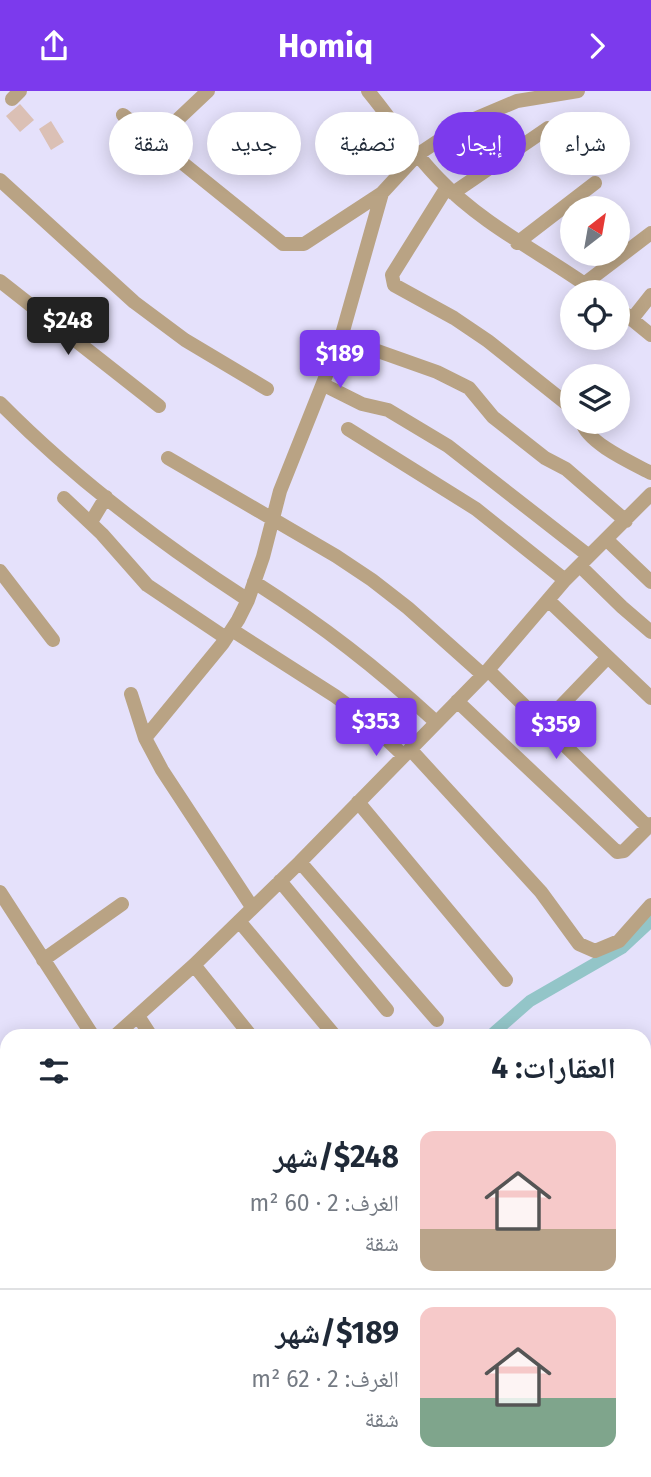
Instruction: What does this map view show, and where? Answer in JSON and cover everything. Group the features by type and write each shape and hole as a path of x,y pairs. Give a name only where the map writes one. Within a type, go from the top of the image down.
{"street":[{"path":"186,112 208,91"},
{"path":"419,154 513,96 578,91"},
{"path":"373,93 386,112"},
{"path":"540,133 450,190 392,275 394,285 488,341 560,398"},
{"path":"419,157 450,190 517,243 577,280"},
{"path":"193,170 284,244 304,244 382,193 399,175"},
{"path":"0,180 134,302 185,340 267,389"},
{"path":"517,243 595,183"},
{"path":"145,738 229,634 248,600 268,540 279,491 341,338 382,193"},
{"path":"599,280 651,233"},
{"path":"0,281 159,406"},
{"path":"651,295 632,319 651,335"},
{"path":"341,338 437,372 469,388 493,417 545,458 566,469 626,521"},
{"path":"324,385 362,404 388,410 448,446 585,561 622,607 651,632"},
{"path":"0,403 106,497 199,569 248,600"},
{"path":"348,429 476,509 565,580"},
{"path":"590,434 608,449 651,473"},
{"path":"168,458 354,567 380,586 485,672 650,825 624,851 617,852 457,701"},
{"path":"91,522 106,497"},
{"path":"64,498 91,522 147,585 335,696 407,752 541,892 579,944 595,951 618,941 651,905"},
{"path":"123,1029 194,965 300,862 485,672 565,580 650,498"},
{"path":"607,540 651,582"},
{"path":"0,571 53,640"},
{"path":"254,582 362,656 436,722"},
{"path":"548,600 651,698"},
{"path":"559,708 608,657"},
{"path":"131,694 145,738 162,770 252,907"},
{"path":"358,801 506,980"},
{"path":"300,862 438,1020"},
{"path":"280,881 387,1010"},
{"path":"0,892 88,1029"},
{"path":"44,960 122,904"},
{"path":"239,921 329,1029"},
{"path":"194,965 245,1029"},
{"path":"138,1016 146,1029"}],"building":[{"path":"20,104 34,120 20,132 6,116"},
{"path":"51,121 64,142 51,150 39,129"}],"waterway":[{"path":"498,1029 530,1001 622,948 651,921"}]}
